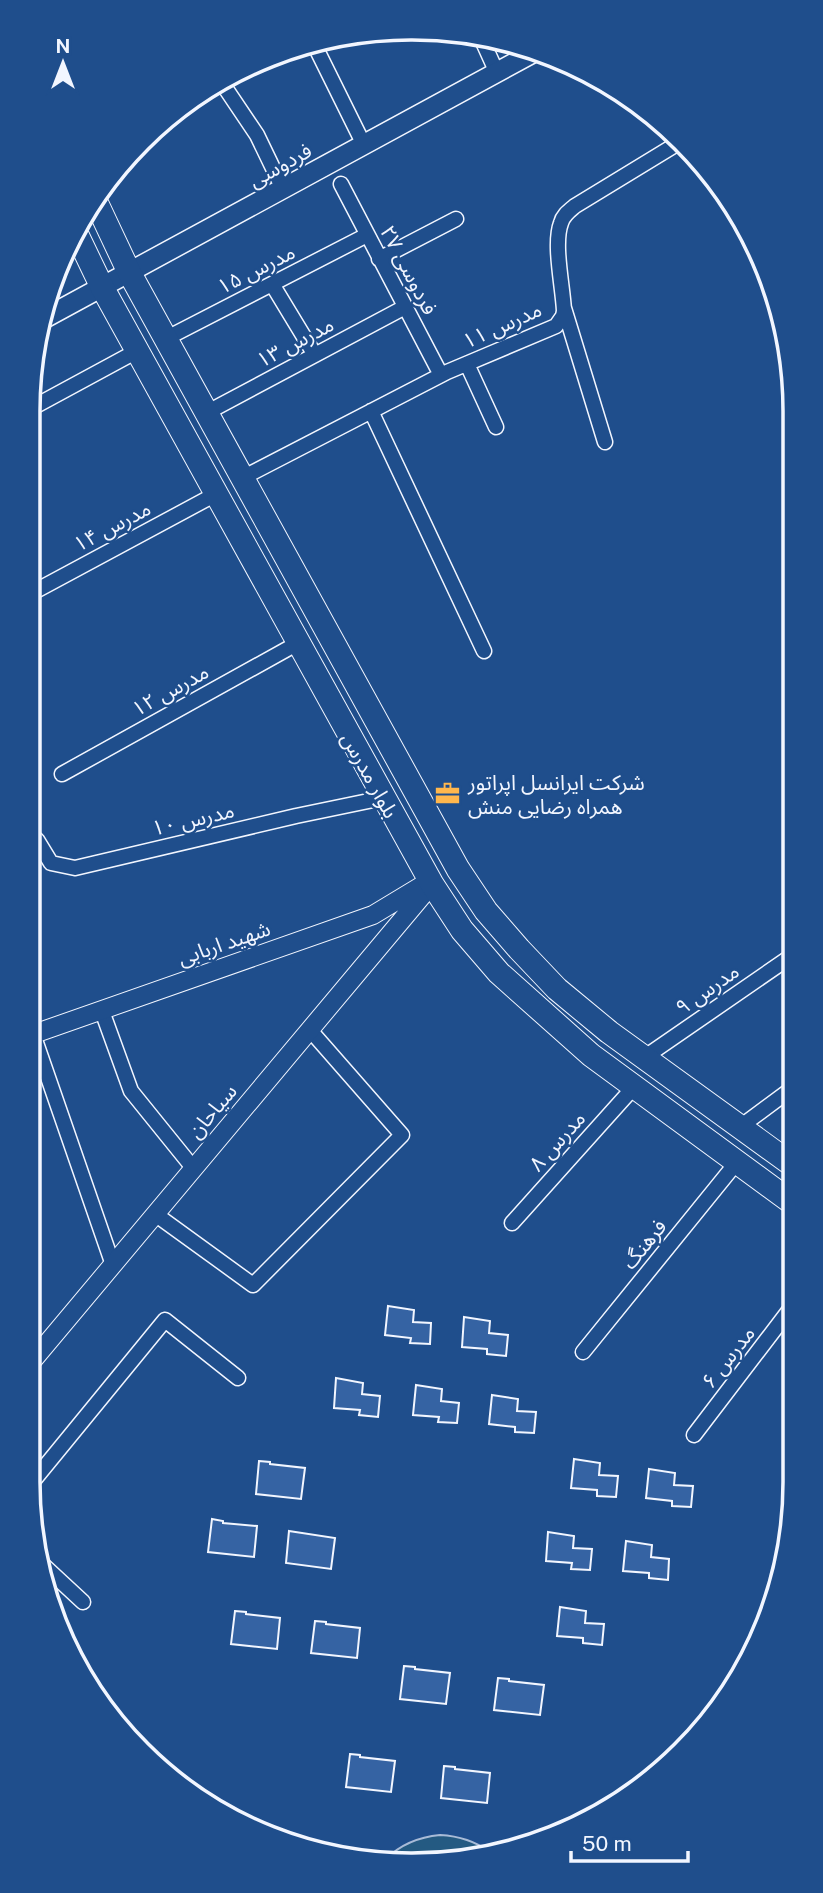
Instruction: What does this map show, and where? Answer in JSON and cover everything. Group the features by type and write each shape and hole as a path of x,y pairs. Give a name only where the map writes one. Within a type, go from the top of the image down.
{"main road":[{"name":"فردوسی","path":"54,313 524,58"},
{"name":"بلوار مدرس","path":"100,210 165,339 458,869 486,911 557,989 608,1032 783,1158"},
{"name":"بلوار مدرس","path":"81,243 102,287 430,883 462,930 499,973 591,1055 783,1196"}],"street":[{"path":"486,47 497,72"},
{"path":"318,52 364,145"},
{"path":"227,90 257,135 283,189"},
{"name":"مدرس ۱۱","path":"242,478 441,375 556,326 563,316 564,306 558,241 562,219 575,206 672,147"},
{"name":"فردوسی ۲۷","path":"341,184 441,375"},
{"path":"379,259 456,219"},
{"name":"مدرس ۱۵","path":"165,339 367,235"},
{"path":"272,284 315,355"},
{"path":"564,306 605,442"},
{"name":"مدرس ۱۳","path":"206,413 404,307"},
{"path":"40,403 137,351"},
{"path":"467,364 496,427"},
{"path":"371,411 484,651"},
{"name":"مدرس ۱۴","path":"40,589 216,494"},
{"name":"مدرس ۱۲","path":"62,774 298,643"},
{"name":"مدرس ۱۰","path":"40,846 51,863 75,868 383,798"},
{"name":"شهید اربابی","path":"40,1032 373,915 430,883"},
{"name":"سیاحان","path":"40,1352 430,883"},
{"path":"388,906 400,922"},
{"name":"مدرس ۹","path":"645,1057 783,962"},
{"path":"102,1011 131,1091 194,1169"},
{"path":"155,1214 253,1285 402,1135 310,1030"},
{"path":"40,1063 113,1265"},
{"name":"مدرس ۸","path":"512,1223 634,1087"},
{"path":"740,1127 783,1095"},
{"name":"فرهنگ","path":"583,1352 737,1162"},
{"name":"مدرس ۶","path":"694,1435 783,1318"},
{"path":"40,1473 165,1320 238,1378"},
{"path":"52,1574 83,1602"}],"shaded area":[{"path":"425,1837 454,1837 481,1846 436,1852 394,1852"}],"building":[{"path":"388,1306 414,1310 413,1322 431,1323 430,1344 410,1343 411,1338 385,1335"},
{"path":"464,1317 490,1321 489,1333 508,1335 506,1356 487,1354 487,1349 462,1347"},
{"path":"336,1378 363,1383 362,1394 380,1396 378,1417 359,1415 360,1410 334,1408"},
{"path":"416,1385 442,1389 441,1401 459,1403 457,1423 438,1422 439,1417 413,1415"},
{"path":"492,1395 518,1399 517,1411 536,1412 534,1433 515,1432 515,1427 489,1424"},
{"path":"574,1459 600,1463 599,1475 618,1476 616,1497 597,1496 597,1490 571,1488"},
{"path":"259,1461 305,1468 301,1499 256,1494"},
{"path":"649,1469 675,1473 674,1485 693,1486 691,1507 672,1506 672,1501 646,1498"},
{"path":"212,1519 223,1523 257,1526 254,1557 208,1552"},
{"path":"289,1531 335,1538 331,1569 286,1563"},
{"path":"548,1532 574,1536 573,1548 592,1549 590,1570 571,1569 572,1563 546,1561"},
{"path":"626,1541 652,1545 651,1557 669,1559 668,1580 649,1578 649,1573 623,1571"},
{"path":"560,1607 586,1611 585,1623 604,1624 602,1645 583,1643 583,1638 557,1636"},
{"path":"235,1611 280,1618 277,1649 231,1644"},
{"path":"315,1621 360,1628 357,1658 311,1653"},
{"path":"404,1666 450,1673 446,1704 400,1699"},
{"path":"498,1678 544,1685 540,1715 494,1710"},
{"path":"350,1754 395,1761 391,1792 346,1787"},
{"path":"444,1766 490,1773 487,1803 441,1798"}],"place":[{"name":"شرکت ایرانسل اپراتور همراه رضایی منش","path":"448,794"}]}
